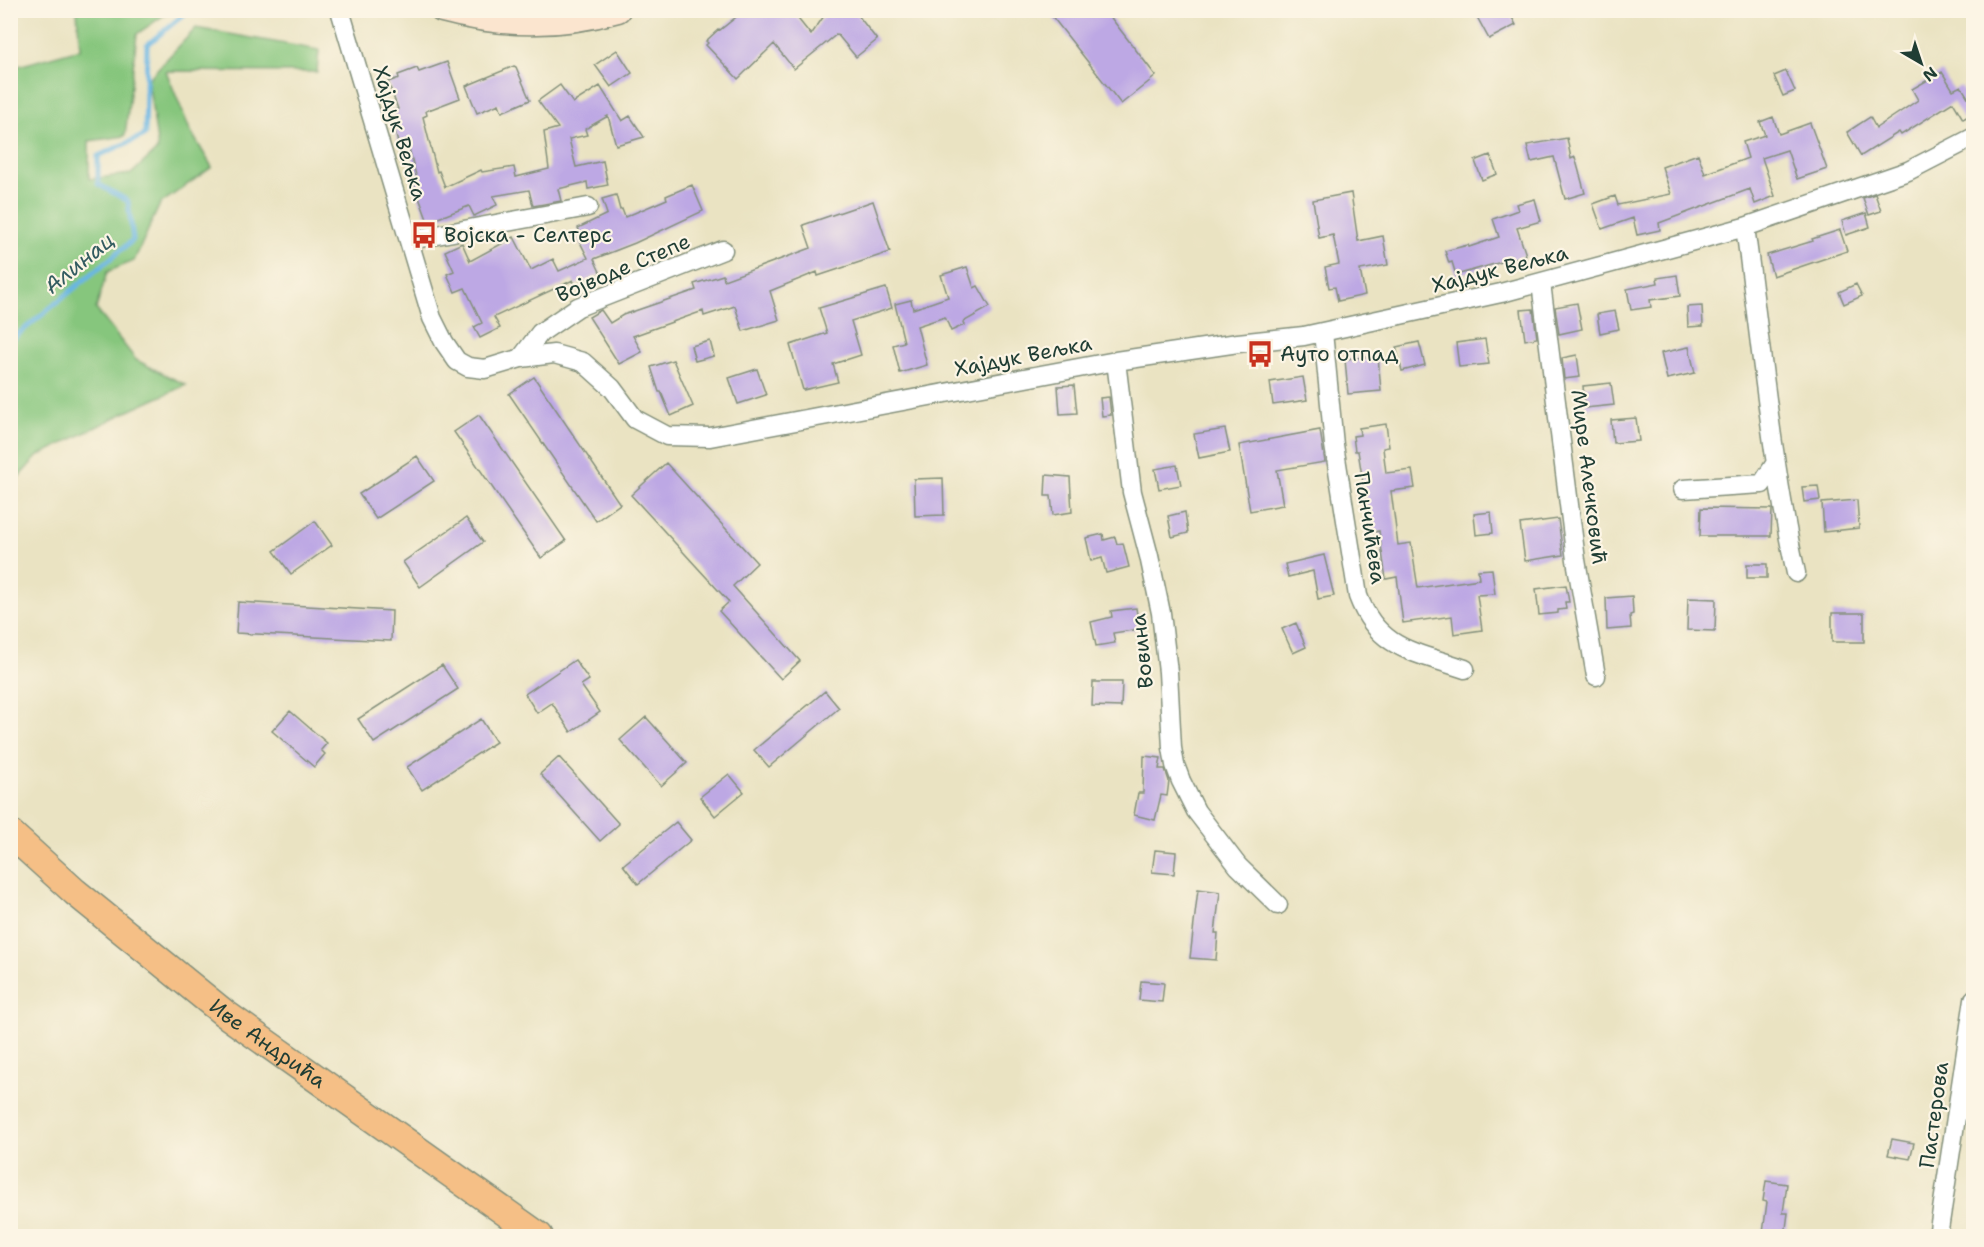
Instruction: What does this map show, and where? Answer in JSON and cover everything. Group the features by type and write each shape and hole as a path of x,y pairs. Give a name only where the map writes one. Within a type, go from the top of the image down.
{"main road":[{"path":"442,10 484,20 524,23 573,21 618,10"},
{"name":"Иве Андрића","path":"10,833 75,892 224,1013 539,1236"}],"street":[{"name":"Хајдук Вељка","path":"340,10 432,318 457,361 468,367 485,369 521,358 554,354 584,362 612,388 635,419 667,436 710,437 1116,361 1323,332 1541,284 1745,227 1908,171 1974,137"},
{"path":"410,240 588,207"},
{"path":"1745,227 1775,464 1796,573"},
{"name":"Војводе Степе","path":"521,358 540,333 578,307 723,250"},
{"name":"Мире Алечковић","path":"1541,284 1576,560 1596,676"},
{"name":"Панчићева","path":"1323,332 1333,436 1358,597 1363,609 1376,629 1392,643 1465,669"},
{"name":"Вовина","path":"1116,361 1132,492 1161,613 1175,765 1180,781 1196,811 1238,866 1278,905"},
{"path":"1683,489 1762,484 1775,464"},
{"name":"Пастерова","path":"1938,1236 1974,999"}],"green space":[{"path":"77,11 170,11 137,34 125,136 89,141 89,179 131,174 158,149 148,79 196,28 319,50 317,72 166,71 190,130 212,167 160,204 134,261 107,272 96,309 136,360 186,385 38,456 11,485 11,68 80,49"}],"building":[{"path":"745,10 791,10 811,35 828,10 854,10 877,40 856,57 837,34 794,69 774,44 738,79 706,45 708,43 706,41"},
{"path":"1047,10 1105,10 1156,76 1121,104"},
{"path":"1485,10 1508,10 1516,25 1489,39 1476,15"},
{"path":"617,50 632,73 611,87 595,65"},
{"path":"447,62 460,98 426,111 427,115 423,117 437,172 439,171 445,187 481,170 482,172 514,167 516,177 549,169 544,132 558,128 538,101 560,85 573,103 600,86 622,121 630,116 644,137 616,145 608,116 585,129 587,135 569,139 576,167 603,161 608,185 588,189 587,182 558,189 561,201 533,206 529,190 493,196 497,205 474,216 469,206 428,222 413,181 417,179 407,141 398,143 390,111 398,109 388,82 399,78 398,75 417,68 419,72"},
{"path":"514,66 530,100 502,112 499,104 477,113 466,86"},
{"path":"1786,71 1795,91 1783,96 1774,76"},
{"path":"1942,72 1953,90 1961,86 1974,107 1974,113 1963,119 1953,102 1901,135 1899,132 1861,156 1847,132 1870,117 1876,128 1918,100 1912,89"},
{"path":"1773,117 1779,134 1810,123 1827,169 1797,179 1787,150 1762,158 1775,196 1755,204 1750,189 1659,223 1660,230 1637,235 1633,218 1602,229 1593,204 1615,196 1618,205 1671,194 1662,167 1698,154 1705,174 1748,158 1743,142 1765,135 1760,122"},
{"path":"1567,138 1571,159 1575,157 1585,193 1565,199 1554,157 1531,162 1527,145"},
{"path":"1490,155 1497,174 1482,180 1475,161"},
{"path":"692,185 703,211 635,243 594,259 601,274 575,285 573,280 494,317 500,328 480,338 474,327 482,323 465,288 455,292 447,274 454,271 445,251 462,243 470,261 514,237 531,270 553,259 559,271 588,258 578,238 582,236 578,228 607,214 602,199 616,195 620,210 622,209 625,217 667,199 666,196"},
{"path":"1351,193 1358,241 1383,236 1388,265 1360,270 1365,295 1338,301 1335,287 1329,288 1325,267 1339,264 1333,235 1319,238 1313,200"},
{"path":"1875,194 1881,211 1869,215 1863,198"},
{"path":"1535,199 1541,221 1517,228 1526,255 1456,275 1445,251 1468,245 1469,247 1499,237 1493,219 1518,210 1516,204"},
{"path":"873,201 890,252 818,276 817,272 770,291 779,320 743,331 735,306 704,316 703,311 633,336 642,352 619,364 589,317 601,310 610,323 623,315 696,290 694,284 723,275 724,280 811,248 803,225"},
{"path":"1866,213 1870,227 1846,235 1842,221"},
{"path":"1840,230 1847,251 1773,276 1767,255"},
{"path":"967,267 974,288 978,286 990,307 951,331 945,317 917,326 927,365 900,373 893,345 904,342 895,304 911,300 913,309 948,297 941,275"},
{"path":"1677,275 1680,296 1650,300 1651,307 1631,310 1627,289 1658,283 1657,278"},
{"path":"1856,284 1862,296 1844,304 1839,292"},
{"path":"886,288 892,308 851,321 861,355 833,364 838,382 803,390 790,345 827,333 819,308"},
{"path":"1577,303 1582,329 1559,334 1555,307"},
{"path":"1702,306 1703,326 1688,327 1687,307"},
{"path":"1533,309 1537,338 1525,340 1521,310"},
{"path":"1615,311 1619,329 1600,333 1597,314"},
{"path":"1485,339 1489,364 1459,367 1456,343"},
{"path":"710,341 714,356 695,361 691,346"},
{"path":"1419,342 1425,365 1402,371 1396,347"},
{"path":"1689,347 1695,373 1667,379 1661,353"},
{"path":"1577,355 1580,377 1564,379 1562,358"},
{"path":"1378,356 1381,391 1348,394 1345,359"},
{"path":"673,360 693,406 671,416 659,392 651,367"},
{"path":"757,369 766,395 738,404 729,378"},
{"path":"534,377 620,504 596,521 509,394"},
{"path":"1303,377 1307,400 1273,405 1270,382"},
{"path":"1611,383 1614,405 1585,408 1583,386"},
{"path":"1074,385 1077,413 1060,414 1058,386"},
{"path":"1109,397 1111,415 1102,416 1100,398"},
{"path":"479,415 566,541 541,558 454,432"},
{"path":"1636,418 1639,441 1613,443 1611,420"},
{"path":"1386,424 1389,447 1383,448 1386,473 1412,470 1415,488 1391,491 1398,545 1411,543 1418,588 1479,579 1478,570 1492,569 1495,594 1477,595 1482,630 1454,634 1452,616 1403,623 1397,577 1386,579 1379,531 1368,533 1365,515 1368,514 1358,451 1355,451 1353,436 1360,435 1359,428"},
{"path":"1225,429 1230,452 1199,458 1194,434"},
{"path":"1320,430 1325,462 1277,470 1283,505 1250,511 1239,445"},
{"path":"417,456 434,481 376,519 359,494"},
{"path":"666,463 757,563 733,586 800,661 781,679 719,611 729,602 631,495"},
{"path":"1177,465 1181,485 1159,489 1155,469"},
{"path":"1046,475 1070,477 1072,512 1053,515 1051,496 1045,496"},
{"path":"943,478 944,515 915,516 914,479"},
{"path":"1818,486 1820,500 1804,502 1802,487"},
{"path":"1857,500 1859,528 1824,532 1822,503"},
{"path":"1701,508 1772,509 1771,536 1700,536"},
{"path":"1185,512 1188,533 1172,537 1168,516"},
{"path":"1491,512 1493,533 1476,535 1474,514"},
{"path":"466,518 483,542 420,587 403,562"},
{"path":"1558,519 1563,555 1525,561 1520,524"},
{"path":"315,521 332,545 291,574 274,551"},
{"path":"1103,534 1104,540 1115,537 1117,544 1123,543 1129,567 1106,573 1102,558 1091,561 1086,538"},
{"path":"1324,555 1334,596 1318,599 1313,571 1288,577 1285,564"},
{"path":"1747,564 1767,564 1767,578 1747,578"},
{"path":"1566,585 1569,602 1565,602 1566,609 1558,610 1558,613 1539,615 1536,589"},
{"path":"1632,596 1631,628 1607,630 1606,598"},
{"path":"1688,598 1716,599 1715,631 1687,630"},
{"path":"238,602 392,611 391,641 236,633"},
{"path":"1136,608 1139,629 1113,633 1115,643 1096,646 1091,622 1112,617 1111,611"},
{"path":"1832,613 1864,613 1864,642 1832,642"},
{"path":"1296,623 1306,647 1293,653 1282,629"},
{"path":"575,660 589,680 581,685 600,712 571,732 552,703 537,713 525,694"},
{"path":"442,665 458,689 374,743 358,719"},
{"path":"1093,682 1122,682 1121,707 1092,706"},
{"path":"825,691 839,708 769,767 754,750"},
{"path":"290,711 327,743 321,750 325,754 314,767 272,731"},
{"path":"646,717 687,763 661,786 620,740"},
{"path":"481,719 496,742 422,790 407,767"},
{"path":"1144,756 1161,758 1159,769 1165,769 1169,781 1167,796 1161,795 1155,820 1134,815 1138,793 1143,793"},
{"path":"559,757 619,824 600,841 540,774"},
{"path":"729,774 744,792 715,816 700,797"},
{"path":"676,822 691,840 638,884 623,865"},
{"path":"1155,850 1176,852 1174,874 1152,872"},
{"path":"1198,889 1220,892 1215,933 1218,933 1216,960 1190,958"},
{"path":"1141,981 1164,983 1162,1002 1139,1000"},
{"path":"1892,1139 1914,1143 1910,1159 1888,1155"},
{"path":"1766,1181 1787,1184 1783,1213 1788,1213 1785,1236 1763,1233 1767,1202 1763,1201"}],"waterway":[{"name":"Алинац","path":"10,341 133,240 128,201 98,184 98,156 145,135 147,45 189,10"}],"place":[{"name":"Војска - Селтерс","path":"424,235"},
{"name":"Ауто отпад","path":"1260,354"}]}
